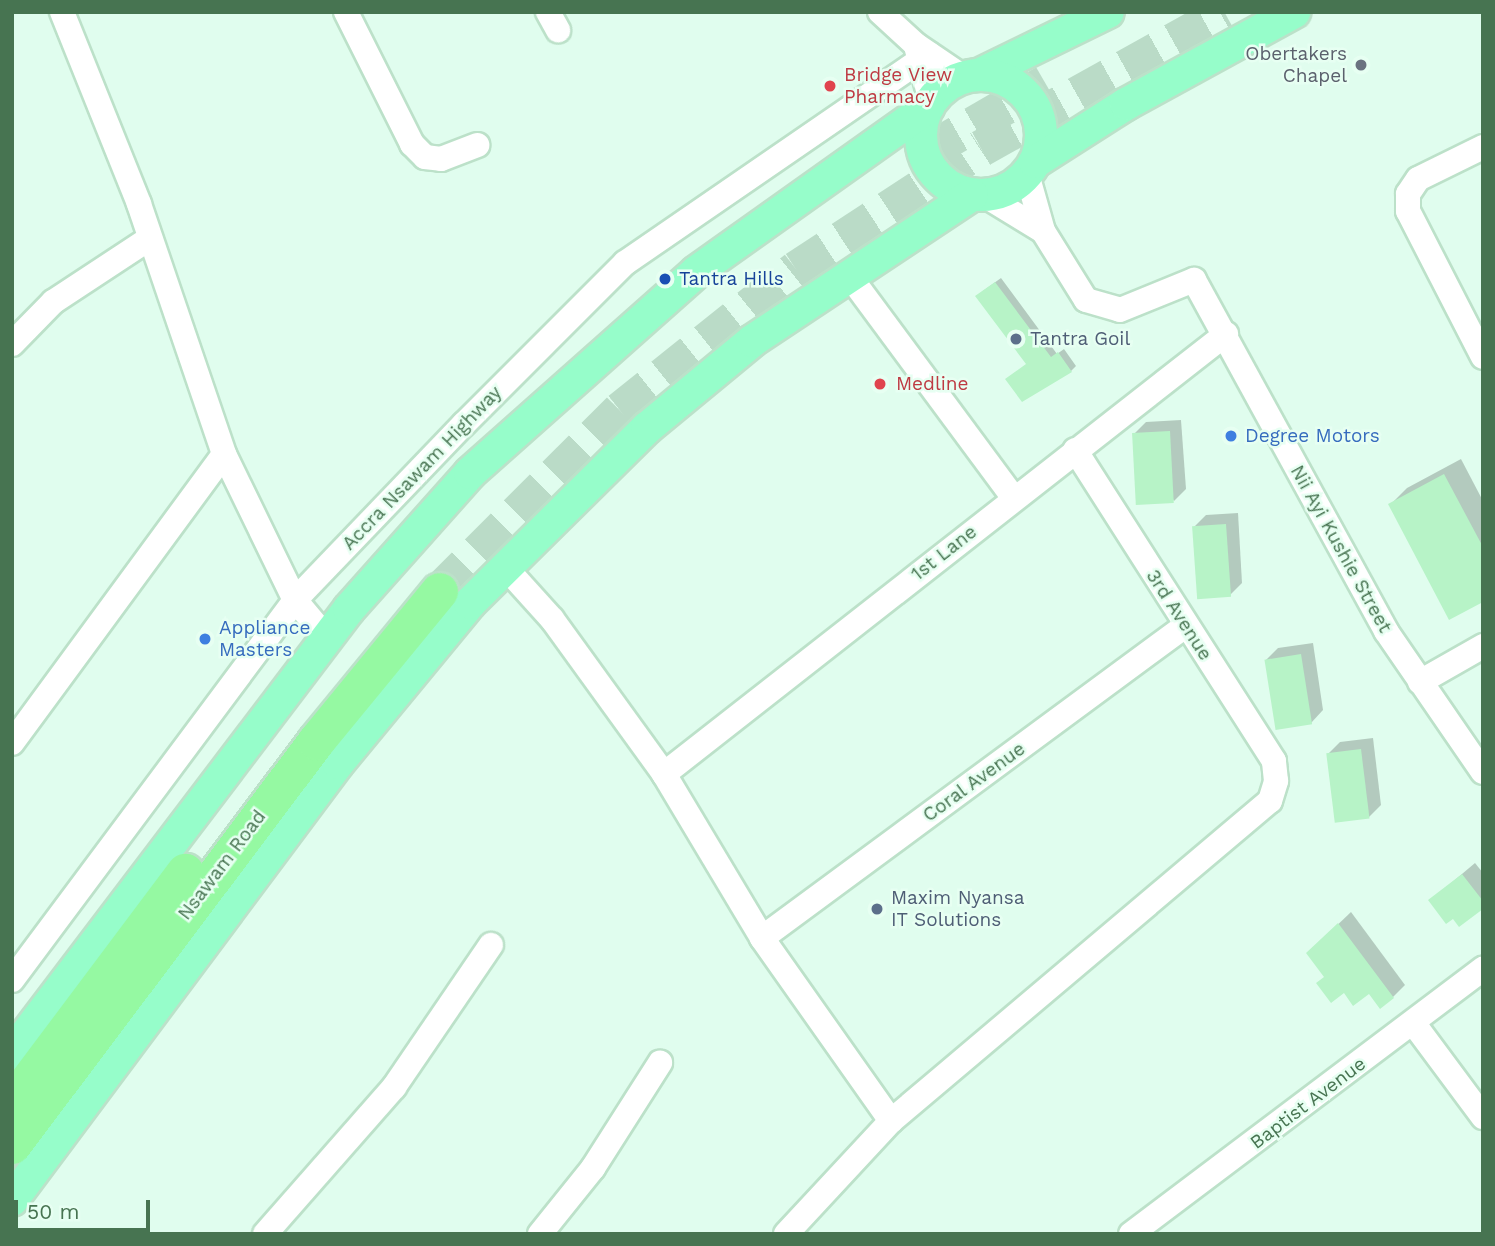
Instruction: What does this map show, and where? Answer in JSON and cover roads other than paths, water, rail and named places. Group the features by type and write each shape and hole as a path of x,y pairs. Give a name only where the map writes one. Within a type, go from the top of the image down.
{"highway":[{"name":"Nsawam Road","path":"12,1102 249,789 430,583 316,741 12,1145"}],"main road":[{"path":"12,1052 327,638 470,473 615,341 696,272 972,76 1108,12"},
{"path":"12,1200 338,763 505,567 647,428 752,341 848,274 978,195 1007,189 1031,168 1126,103 1293,12"},
{"path":"972,76 1012,83 1027,96 1041,133 1031,168"},
{"path":"930,104 921,141 928,163 943,182 978,195"}],"street":[{"path":"62,12 150,238 224,454 295,600 327,638"},
{"path":"345,12 418,150 425,157 440,159 477,145"},
{"path":"880,12 921,53 972,76"},
{"path":"921,53 930,104"},
{"name":"Accra Nsawam Highway","path":"12,980 295,600 625,263 921,53"},
{"path":"1483,147 1418,179 1408,194 1408,211 1483,357"},
{"path":"1031,168 1043,230"},
{"path":"978,195 1043,230"},
{"name":"Nii Ayi Kushie Street","path":"1043,230 1086,300 1110,310 1137,306 1194,280 1226,334 1349,566 1420,682 1483,772"},
{"path":"12,344 53,302 150,238"},
{"path":"848,274 1014,498"},
{"name":"1st Lane","path":"664,774 1074,450 1226,334"},
{"name":"3rd Avenue","path":"891,1121 1270,801 1276,781 1274,761 1074,450"},
{"path":"12,743 224,454"},
{"path":"505,567 552,619 664,774 762,938 891,1121 786,1234"},
{"name":"Coral Avenue","path":"762,938 1185,626"},
{"path":"1420,682 1483,646"},
{"path":"265,1234 394,1087 491,945"},
{"name":"Baptist Avenue","path":"1131,1234 1414,1024 1483,969"},
{"path":"1414,1024 1483,1117"},
{"path":"540,1234 593,1168 660,1063"}],"tunnel":[{"path":"439,591 620,410 796,269 981,148 1225,12"},
{"path":"926,152 1045,83"}],"place":[{"name":"Obertakers Chapel","path":"1361,65"},
{"name":"Bridge View Pharmacy","path":"830,86"},
{"name":"Tantra Hills","path":"665,279"},
{"name":"Tantra Goil","path":"1016,339"},
{"name":"Medline","path":"880,384"},
{"name":"Degree Motors","path":"1231,436"},
{"name":"Appliance Masters","path":"205,639"},
{"name":"Maxim Nyansa IT Solutions","path":"877,909"}]}
